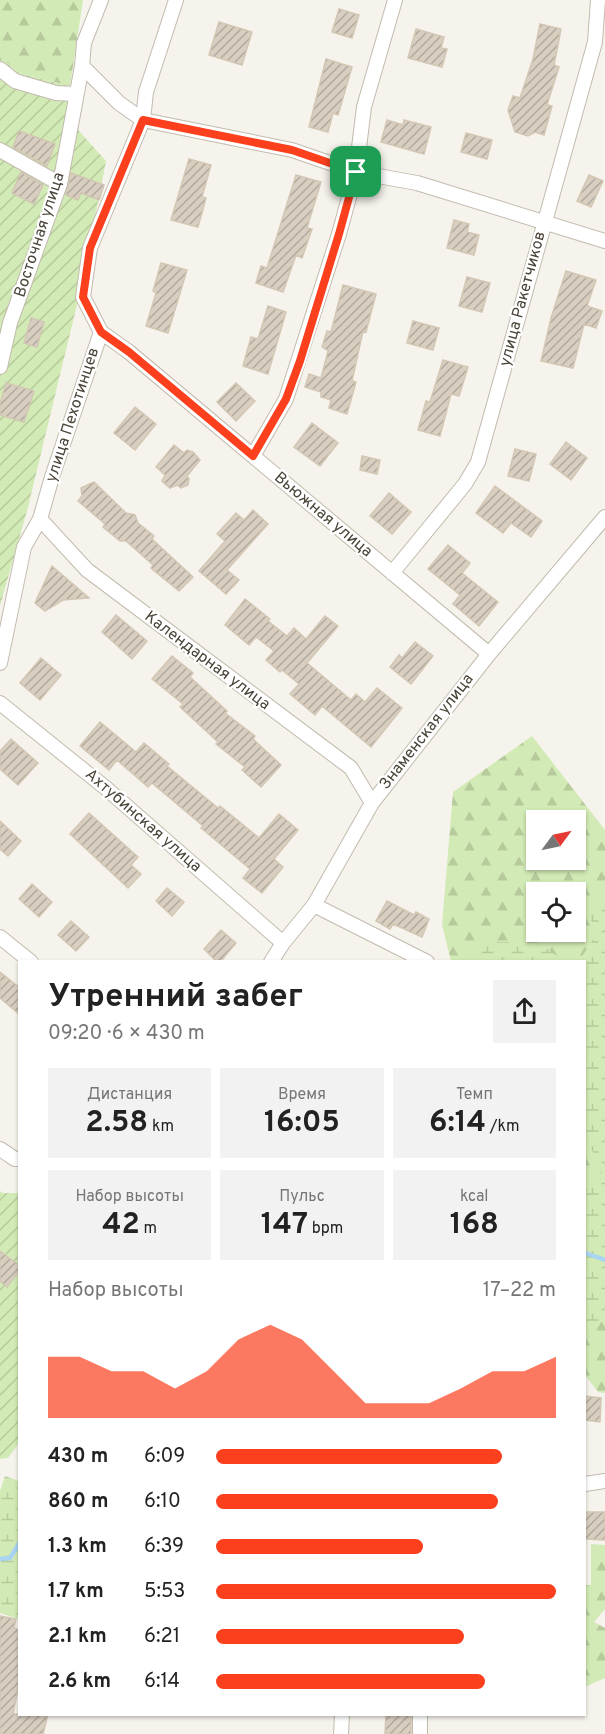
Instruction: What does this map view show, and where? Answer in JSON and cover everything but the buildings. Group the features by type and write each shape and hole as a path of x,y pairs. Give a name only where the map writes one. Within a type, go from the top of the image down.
{"street":[{"name":"Восточная улица","path":"1,359 5,320 60,184 82,66 84,43 101,0"},
{"name":"улица Пехотинцев","path":"0,663 24,547 40,519 59,454 101,332 83,297 90,248 143,120 146,92 176,0"},
{"path":"253,456 286,399 300,361 356,172 364,107 395,0"},
{"name":"улица Ракетчиков","path":"392,573 465,484 478,462 595,42 598,0"},
{"path":"82,66 119,103 143,120 292,150 356,172 417,183 605,240"},
{"path":"0,69 15,81 56,93 75,94"},
{"path":"0,150 60,184"},
{"name":"Вьюжная улица","path":"101,332 129,352 489,654"},
{"name":"Знаменская улица","path":"272,960 314,905 372,803 489,654 605,517"},
{"name":"Календарная улица","path":"40,519 87,570 351,768 372,803"},
{"name":"Ахтубинская улица","path":"0,703 107,789 283,943"},
{"path":"314,905 423,960"},
{"path":"0,937 29,960"},
{"path":"0,1149 18,1159"},
{"path":"586,1484 605,1480"},
{"path":"341,1734 342,1716"},
{"path":"420,1716 420,1734"}],"green space":[{"path":"0,0 83,0 70,86 19,73 0,57"},
{"path":"0,57 19,73 70,86 79,131 106,161 81,288 28,507 0,606"},
{"path":"532,736 605,830 605,1393 598,1392 586,1376 586,960 451,960 442,925 453,792"},
{"path":"605,901 605,1322 586,1323 586,1191 602,1172 586,1137 586,960 580,960 598,932 586,912 586,903"},
{"path":"486,942 538,942 563,960 479,960"},
{"path":"0,1191 18,1193 18,1444 8,1458 0,1459"},
{"path":"5,1476 18,1481 18,1619 0,1613 0,1491"},
{"path":"591,1544 605,1545 605,1609 594,1622 605,1628 605,1678 586,1687 586,1585 591,1585"}],"waterway":[{"path":"586,1253 605,1260"},
{"path":"0,1559 10,1558 18,1545"}],"route":[{"path":"143,120 292,150 356,172 300,361 286,399 253,456 129,352 101,332 83,297 90,248 143,120"}]}
